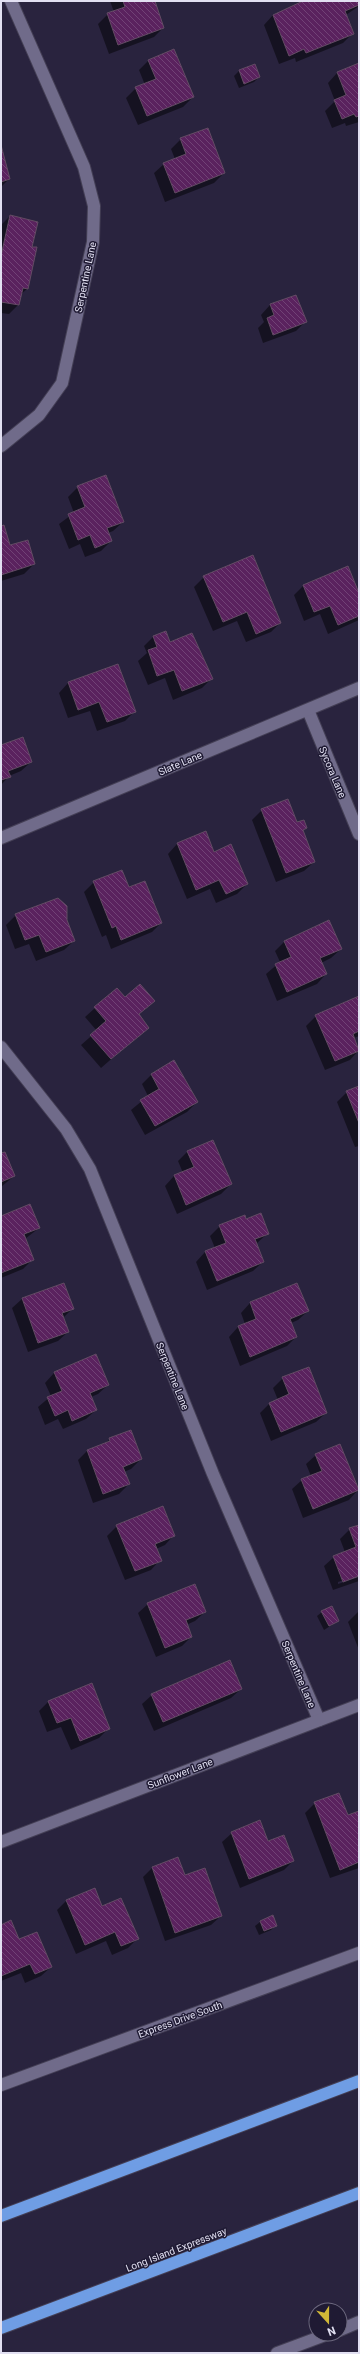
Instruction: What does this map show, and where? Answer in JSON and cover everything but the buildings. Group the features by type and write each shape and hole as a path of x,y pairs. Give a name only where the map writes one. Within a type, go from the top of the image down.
{"highway":[{"path":"1,2216 359,2081"},
{"name":"Long Island Expressway","path":"1,2328 359,2193"}],"street":[{"name":"Serpentine Lane","path":"1,446 6,444 39,415 62,383 93,242 94,206 84,167 11,1"},
{"name":"Slate Lane","path":"1,838 359,688"},
{"name":"Sycora Lane","path":"308,710 359,834"},
{"name":"Serpentine Lane","path":"1,1047 66,1129 90,1169 212,1474 319,1720"},
{"name":"Sunflower Lane","path":"1,1842 359,1705"},
{"name":"Express Drive South","path":"1,2085 359,1953"},
{"path":"348,2327 359,2322"},
{"path":"277,2353 308,2341"}]}
